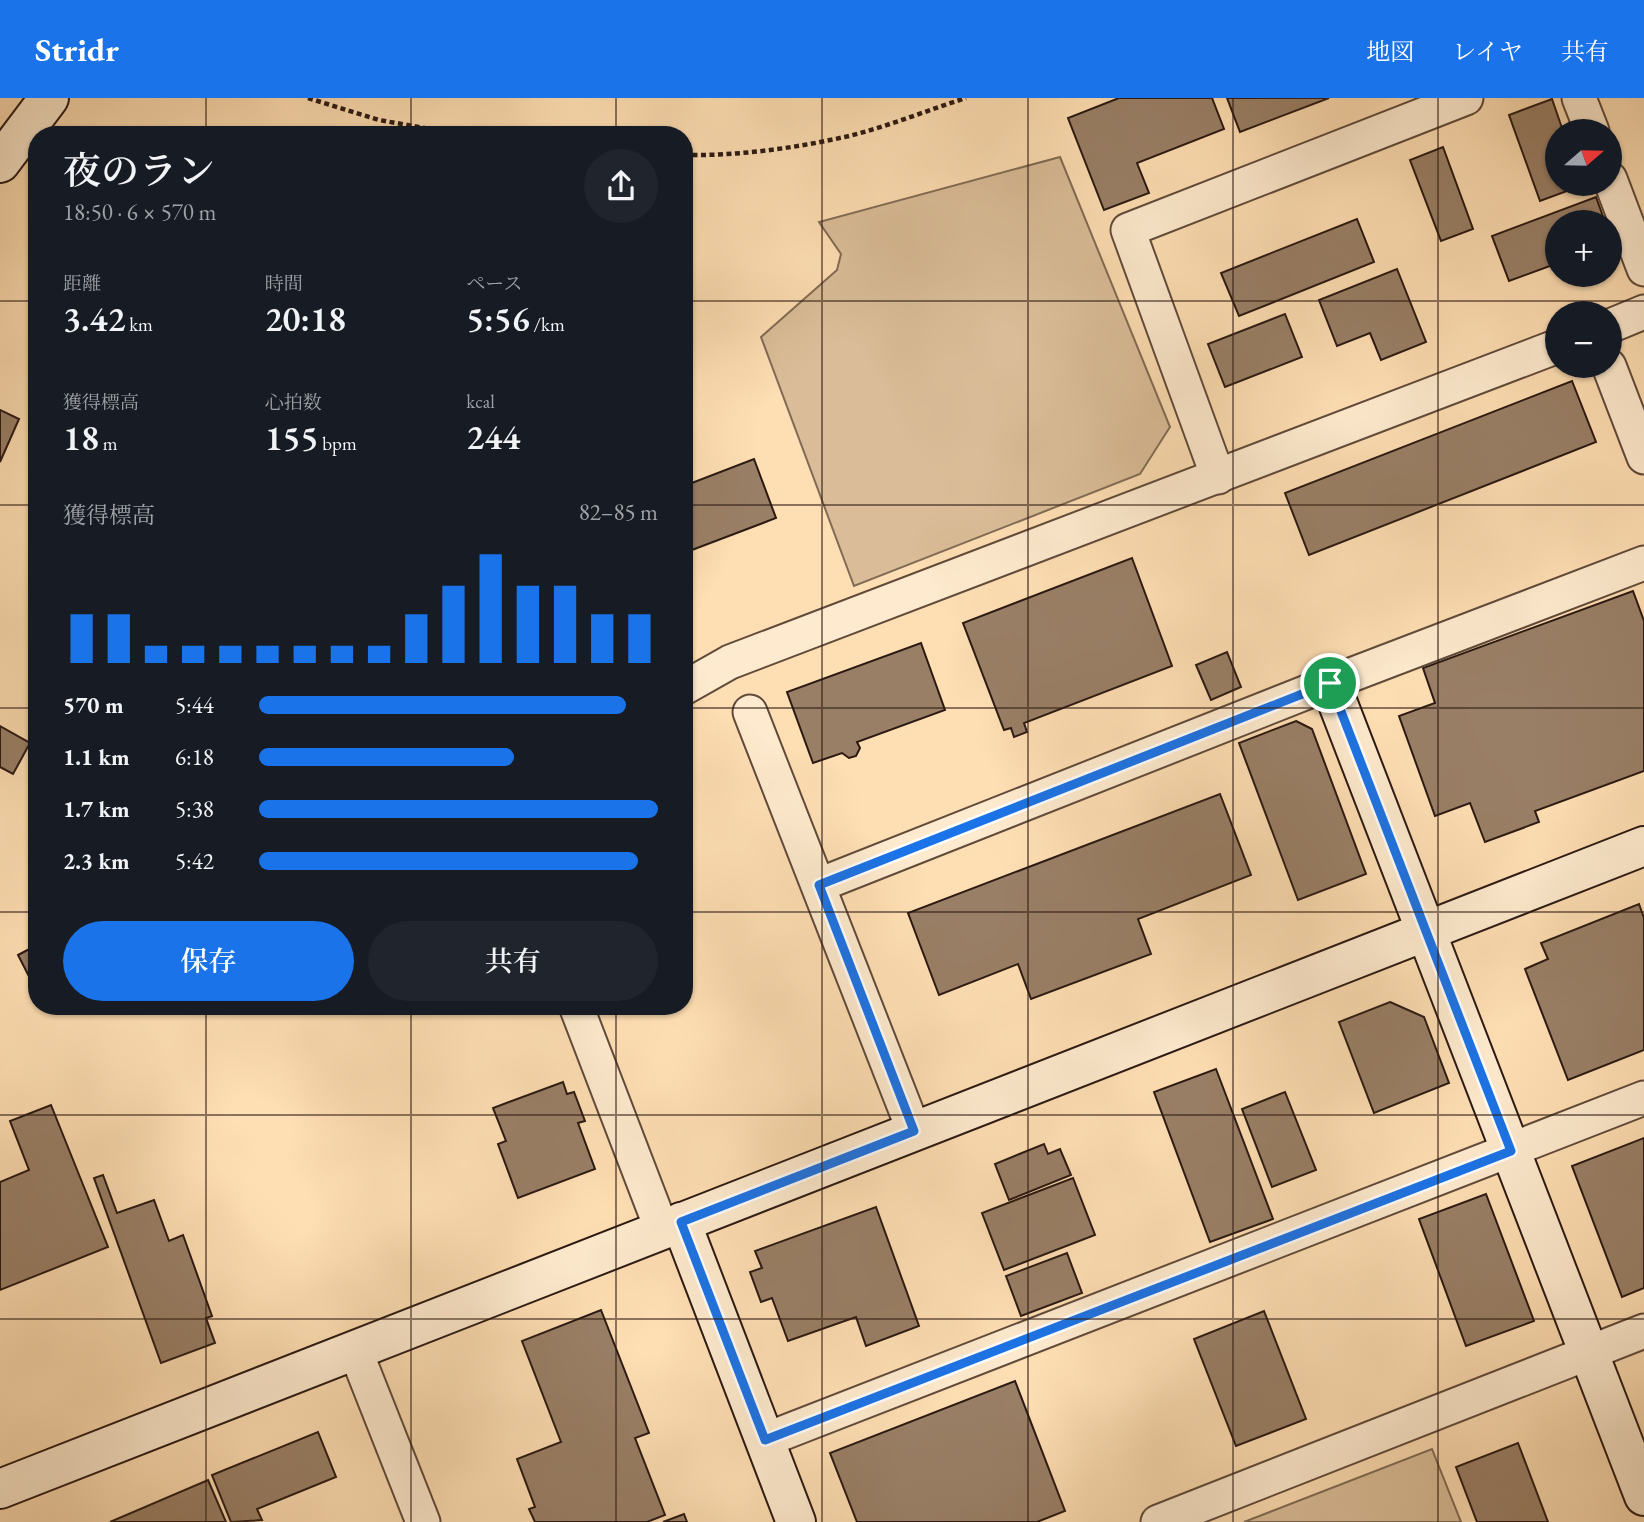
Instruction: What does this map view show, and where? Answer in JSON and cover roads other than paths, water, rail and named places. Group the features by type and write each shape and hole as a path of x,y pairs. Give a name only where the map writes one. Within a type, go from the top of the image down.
{"street":[{"path":"0,163 49,98"},
{"path":"1218,477 1128,230 1466,98"},
{"path":"1579,98 1587,119"},
{"path":"1616,196 1644,269"},
{"path":"1622,321 1644,313"},
{"path":"693,683 730,662 1545,351"},
{"path":"1614,378 1644,457"},
{"path":"819,885 1330,683 1644,564"},
{"path":"1330,683 1644,1496"},
{"path":"750,712 914,1131"},
{"path":"0,1489 1644,846"},
{"path":"580,1015 765,1440 796,1522"},
{"path":"765,1440 1644,1098"},
{"path":"1157,1522 1644,1331"},
{"path":"355,1350 423,1522"}]}
